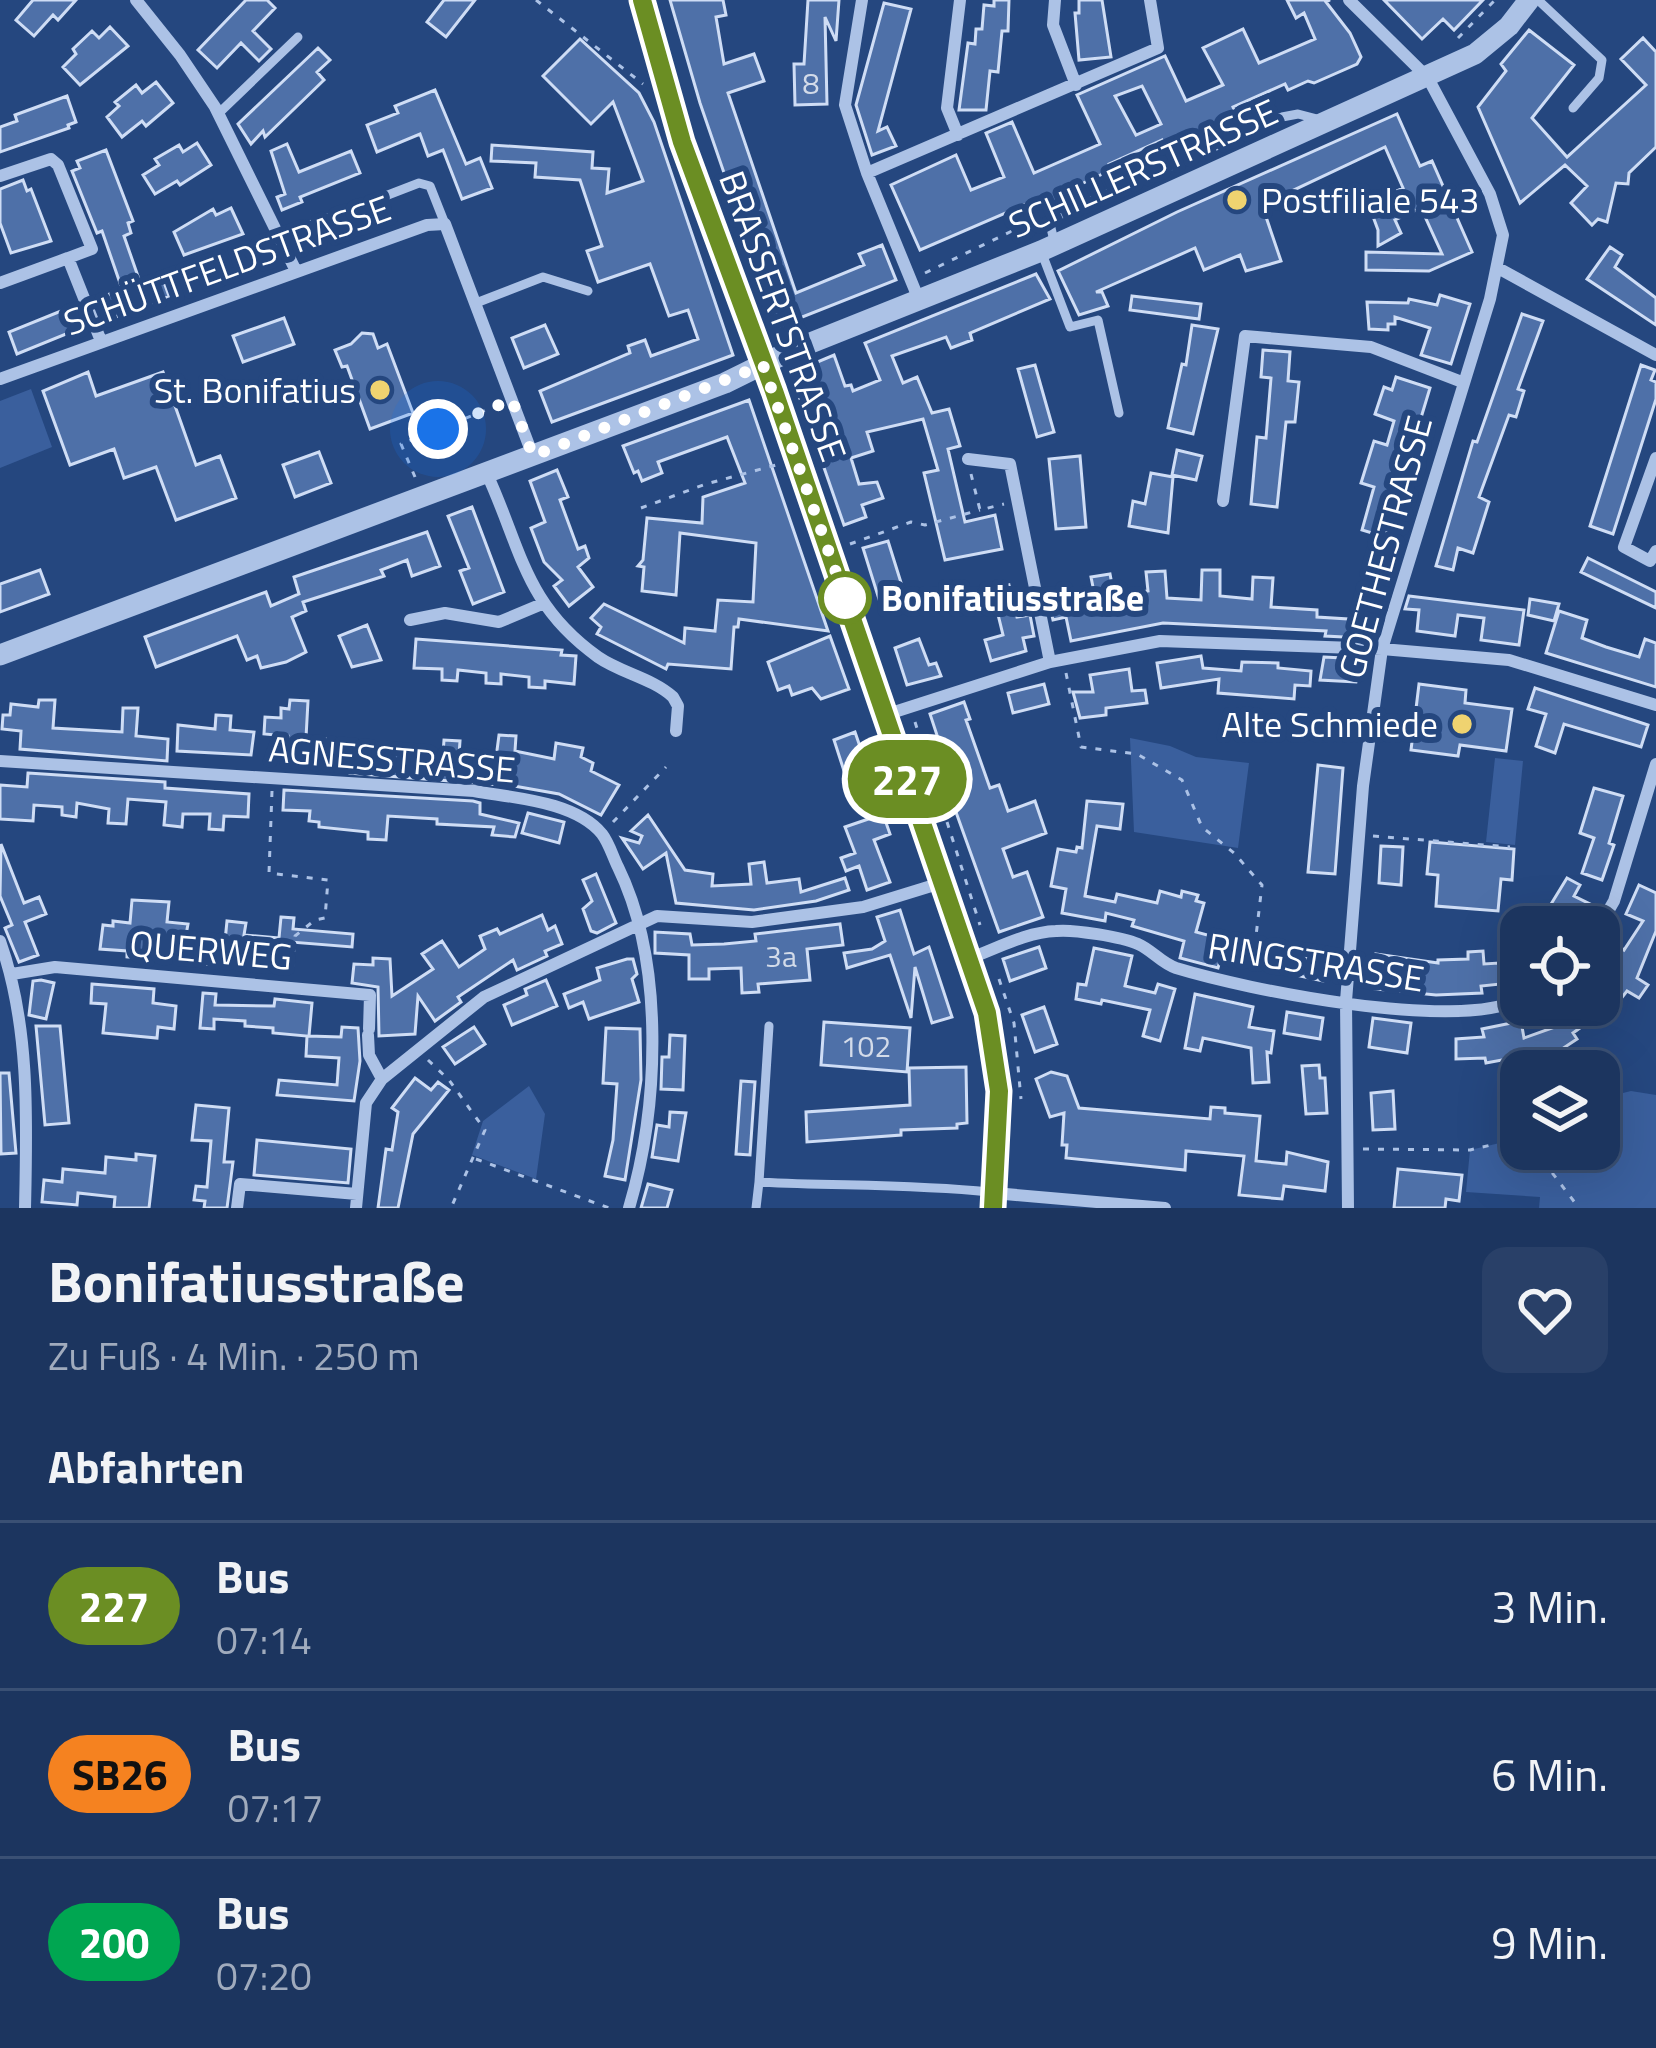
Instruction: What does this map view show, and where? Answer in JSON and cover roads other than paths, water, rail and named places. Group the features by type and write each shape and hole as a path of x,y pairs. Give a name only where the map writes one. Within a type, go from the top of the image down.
{"main road":[{"name":"BRASSERTSTRASSE","path":"642,0 682,142 987,1013 999,1091 993,1200"}],"street":[{"path":"136,0 180,55 218,114 296,271"},
{"path":"862,0 845,105 919,300"},
{"path":"958,135 947,108 960,0"},
{"path":"1055,0 1053,25 1076,85"},
{"path":"867,173 1158,48 1150,0"},
{"name":"GOETHESTRASSE","path":"1348,1208 1346,1001 1359,836 1382,649 1498,268 1503,235 1497,210 1426,75 1349,0"},
{"name":"SCHILLERSTRASSE","path":"763,365 1048,248 1475,54 1534,0"},
{"path":"0,176 51,159 58,165 92,249 0,283"},
{"name":"SCHÜTTFELDSTRASSE","path":"0,379 427,225 445,224 533,456"},
{"path":"68,258 101,341"},
{"path":"1498,268 1656,355"},
{"path":"1223,501 1245,336 1371,347 1462,382"},
{"path":"0,656 763,365"},
{"path":"1656,458 1624,547 1650,560 1656,550"},
{"path":"968,459 1010,464 1057,660"},
{"path":"487,474 523,570 542,604 603,661 673,697 678,706 676,731"},
{"path":"410,620 446,613 499,622 542,604"},
{"path":"885,715 1057,660 1160,641 1510,659 1656,705"},
{"name":"AGNESSTRASSE","path":"0,761 474,791 551,805 602,834 641,926"},
{"path":"1611,906 1656,764"},
{"path":"237,1208 240,1184 356,1201 366,1103 382,1079 484,997 657,916 752,922 807,916 863,907 941,883"},
{"path":"629,1208 647,1134 650,1024 641,926"},
{"name":"RINGSTRASSE","path":"968,959 1060,930 1137,943 1168,966 1250,986 1444,1013 1500,1006"},
{"path":"0,941 12,974 28,1106 25,1208"},
{"name":"QUERWEG","path":"12,974 55,967 370,995 369,1055 382,1079"},
{"path":"993,1200 1165,1208"}],"lane":[{"path":"1534,0 1602,60 1599,77 1573,108"},
{"path":"218,114 298,37"},
{"path":"279,237 419,183 430,186 445,224"},
{"path":"1048,248 1070,327 1098,320 1119,412"},
{"path":"476,303 543,277 589,291"},
{"path":"756,1208 769,1025"},
{"path":"759,1182 896,1185 993,1200"}],"place":[{"name":"Postfiliale 543","path":"1237,200"},
{"name":"St. Bonifatius","path":"380,390"},
{"name":"Bonifatiusstraße","path":"845,598"},
{"name":"Alte Schmiede","path":"1462,724"}]}
